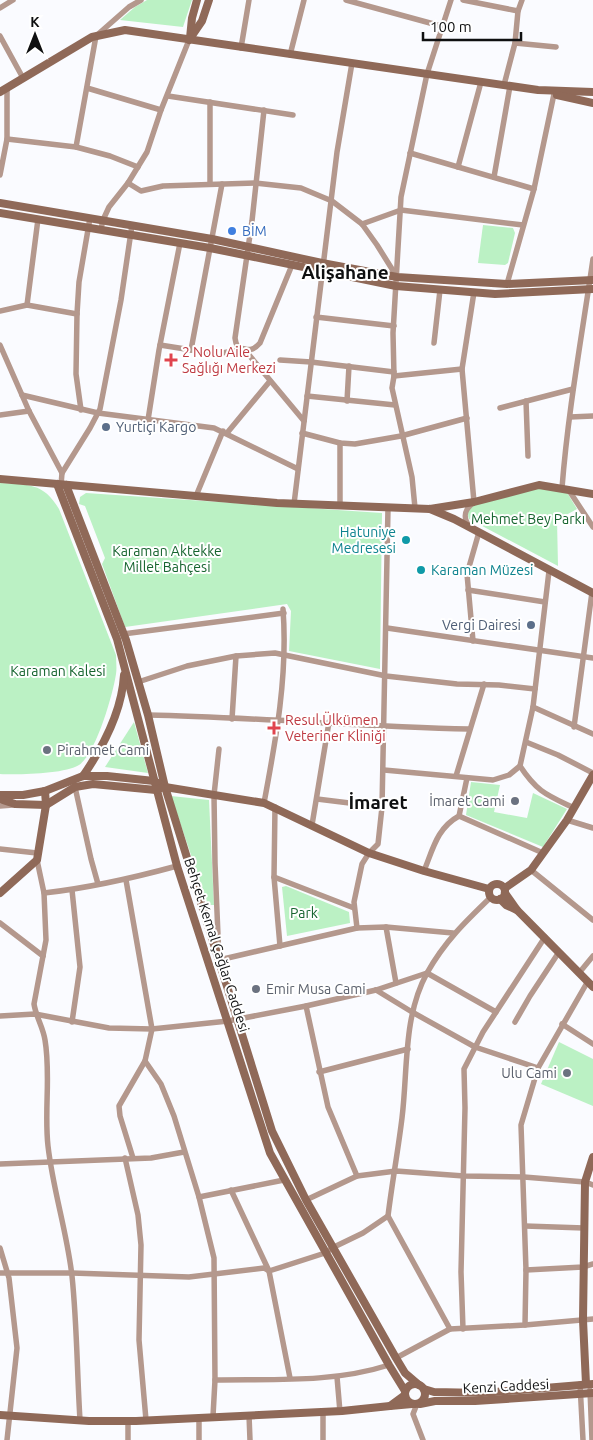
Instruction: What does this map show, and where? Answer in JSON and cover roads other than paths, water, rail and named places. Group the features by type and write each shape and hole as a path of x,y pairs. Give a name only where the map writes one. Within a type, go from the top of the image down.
{"main road":[{"path":"189,40 197,0"},
{"path":"189,40 202,21 209,0"},
{"path":"3,90 96,36 125,30 507,85 593,103"},
{"path":"538,90 593,92"},
{"path":"0,203 212,239 292,265 397,277 507,284 591,280"},
{"path":"0,213 210,248 248,251 396,286 495,294 591,289"},
{"path":"0,479 294,504 388,508 430,509 474,502 539,485 593,494"},
{"name":"Behçet Kemal Çağlar Caddesi","path":"61,485 123,634 148,715 165,787 272,1131 306,1200 396,1358 405,1373 422,1387"},
{"name":"Behçet Kemal Çağlar Caddesi","path":"61,485 117,639 177,866 270,1154 405,1393"},
{"path":"430,509 468,526 592,593"},
{"path":"83,776 101,750 123,690 125,668"},
{"path":"0,795 23,795 46,791 83,776 107,776 154,781 165,787 264,803 369,853 490,893 495,900 531,870 567,820 593,774"},
{"path":"0,799 17,804 46,805 75,787 93,784 156,790 165,787"},
{"path":"0,893 37,857 46,805 46,791"},
{"path":"490,893 493,885 498,884 504,894 506,904 517,910 590,984"},
{"path":"587,1384 583,1320 584,1228 593,1157"},
{"path":"390,1406 412,1384 422,1387 426,1396 416,1404 408,1401 405,1393"},
{"name":"Kenzi Caddesi","path":"422,1387 434,1392 482,1393 587,1384"},
{"name":"Kenzi Caddesi","path":"0,1415 128,1421 340,1412 435,1401 475,1401 591,1393"}],"street":[{"path":"0,8 13,0"},
{"path":"126,0 129,7"},
{"path":"76,148 96,36 129,7 141,0"},
{"path":"241,48 249,0"},
{"path":"290,54 304,0"},
{"path":"346,0 441,26"},
{"path":"415,508 412,477 401,436 392,388 401,197 427,74 451,0"},
{"path":"463,0 518,11"},
{"path":"494,177 515,43 518,11 522,0"},
{"path":"0,36 23,78"},
{"path":"101,229 109,207 128,183 147,152 161,110 189,40"},
{"path":"515,43 556,47"},
{"path":"294,504 322,267 332,201 336,152 352,63"},
{"path":"458,167 481,82"},
{"path":"87,88 161,110"},
{"path":"0,175 7,139 3,90"},
{"path":"507,284 522,225 534,189 554,94"},
{"path":"168,96 293,115"},
{"path":"210,102 210,184"},
{"path":"264,110 252,222 235,338 238,348 250,351 254,350 260,343 292,265"},
{"path":"7,139 76,148 110,156 138,167"},
{"path":"410,153 534,189"},
{"path":"128,183 141,191 163,186 255,183 301,188 332,201 362,224 378,245 397,277"},
{"path":"191,350 222,184"},
{"path":"362,224 401,210 522,225"},
{"path":"81,410 76,374 78,282 90,218"},
{"path":"27,304 38,219"},
{"path":"61,485 62,473 98,413 120,300 132,225"},
{"path":"148,420 160,345 180,243"},
{"path":"593,258 591,289 573,389 565,489 593,527"},
{"path":"434,343 440,290"},
{"path":"468,526 464,518 465,510 474,502 462,369 474,292"},
{"path":"0,311 27,304 77,314"},
{"path":"316,317 394,326"},
{"path":"0,345 29,411 62,473"},
{"path":"160,345 217,354 244,349"},
{"path":"244,349 304,421"},
{"path":"280,360 349,366 394,374 462,369"},
{"path":"347,401 349,366"},
{"path":"196,496 225,432 270,381"},
{"path":"500,408 573,389"},
{"path":"22,395 81,410 202,426 225,432 298,469"},
{"path":"307,396 395,405"},
{"path":"526,401 528,456"},
{"path":"0,415 29,411"},
{"path":"570,417 593,416"},
{"path":"302,433 340,443 355,444 401,436 467,418"},
{"path":"340,443 340,506"},
{"path":"357,928 354,908 362,864 378,844 382,807 388,508"},
{"path":"473,641 467,574 479,532"},
{"path":"384,770 493,780 509,775 520,766 533,707 550,571"},
{"path":"468,590 545,602"},
{"path":"574,727 592,593"},
{"path":"123,634 284,611 282,696 264,803"},
{"path":"386,628 593,658"},
{"path":"138,682 187,666 236,656 275,653 386,676 457,684 484,684 535,689"},
{"path":"232,719 236,656"},
{"path":"456,776 484,684"},
{"path":"533,707 593,734"},
{"path":"148,715 279,719 385,727 469,729"},
{"path":"312,825 329,722"},
{"path":"526,742 558,755 593,774"},
{"path":"219,749 214,795 219,960 357,928 386,927 453,934"},
{"path":"520,766 529,780 544,794 574,808"},
{"path":"424,871 442,829 459,816 467,778"},
{"path":"75,787 98,884"},
{"path":"317,799 382,807"},
{"path":"0,806 17,804"},
{"path":"275,807 274,877 280,946"},
{"path":"459,816 543,853"},
{"path":"567,820 593,828"},
{"path":"0,849 37,857 44,894 46,940 34,996 35,1014 43,1030 45,1042 47,1064 46,1120 50,1163 71,1273 80,1420"},
{"path":"44,894 126,880 177,866"},
{"path":"531,870 593,920"},
{"path":"274,877 354,908"},
{"path":"126,880 152,1029 145,1061 119,1106 120,1116 133,1158"},
{"path":"72,890 80,966 72,1022"},
{"path":"450,1329 388,1216 402,1117 408,1031 412,1012 427,973 453,934 490,893"},
{"path":"0,922 43,956"},
{"path":"386,927 396,983"},
{"path":"463,1329 461,1272 464,1176 464,1069 475,1046 545,937"},
{"path":"515,1022 559,952"},
{"path":"579,973 593,956"},
{"path":"0,1016 35,1014 109,1028 152,1029 228,1021 306,1006 376,990 427,973 496,1012"},
{"path":"526,1325 524,1177 521,1125 538,1068 562,1024 590,984"},
{"path":"376,990 475,1046 538,1068"},
{"path":"306,1006 328,1107 357,1176"},
{"path":"562,1024 593,1044"},
{"path":"319,1072 408,1049"},
{"path":"145,1061 161,1084 174,1116 214,1258 216,1380 213,1416"},
{"path":"0,1164 151,1158 184,1152"},
{"path":"125,1158 138,1215 141,1245 140,1340 146,1420"},
{"path":"306,1200 357,1176 394,1171 464,1176 524,1177 589,1184"},
{"path":"198,1197 284,1180"},
{"path":"231,1190 269,1271 290,1378"},
{"path":"0,1272 189,1277 264,1268 269,1271 325,1253 333,1247 363,1233 388,1216"},
{"path":"525,1226 584,1228"},
{"path":"0,1248 7,1273 17,1348 7,1440"},
{"path":"526,1270 583,1267 593,1264"},
{"path":"396,1358 450,1329 593,1319"},
{"path":"216,1380 338,1377 366,1373 389,1365"},
{"path":"338,1377 340,1412"},
{"path":"587,1384 591,1393 592,1440"},
{"path":"583,1440 581,1394 587,1384"},
{"path":"416,1404 413,1414 423,1440"},
{"path":"323,1412 323,1440"},
{"path":"249,1415 250,1440"},
{"path":"199,1417 199,1440"},
{"path":"128,1421 128,1440"}],"place":[{"name":"BİM","path":"232,231"},
{"name":"2 Nolu Aile Sağlığı Merkezi","path":"171,360"},
{"name":"Yurtiçi Kargo","path":"106,427"},
{"name":"Hatuniye Medresesi","path":"406,540"},
{"name":"Karaman Müzesi","path":"421,570"},
{"name":"Vergi Dairesi","path":"531,625"},
{"name":"Resul Ülkümen Veteriner Kliniği","path":"274,728"},
{"name":"Pirahmet Cami","path":"47,750"},
{"name":"İmaret Cami","path":"515,801"},
{"name":"Emir Musa Cami","path":"256,989"},
{"name":"Ulu Cami","path":"567,1073"}],"district":[{"name":"Alişahane","path":"345,272"},
{"name":"İmaret","path":"378,802"}],"park label":[{"name":"Mehmet Bey Parkı","path":"528,519"},
{"name":"Karaman Aktekke Millet Bahçesi","path":"167,560"},
{"name":"Karaman Kalesi","path":"58,671"},
{"name":"Park","path":"304,913"}]}
